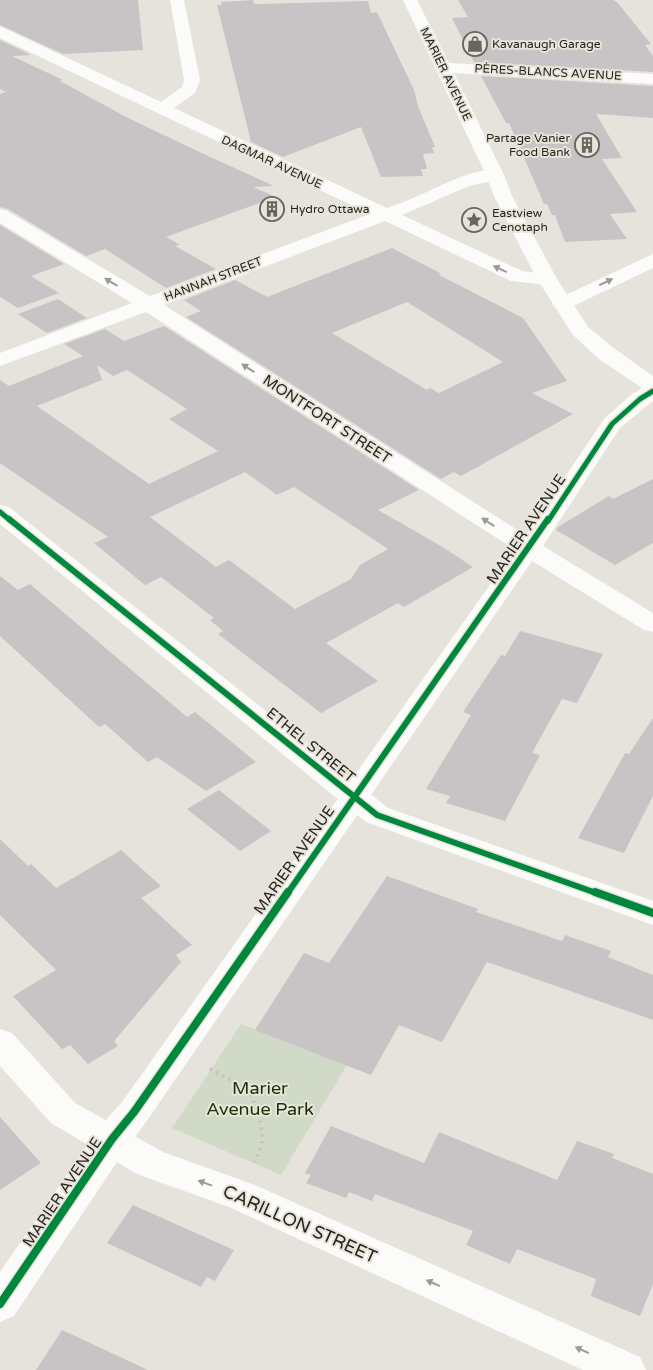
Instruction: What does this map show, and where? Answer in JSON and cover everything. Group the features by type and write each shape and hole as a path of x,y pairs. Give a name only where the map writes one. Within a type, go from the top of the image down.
{"street":[{"path":"161,109 189,89 192,80 177,0"},
{"name":"MARIER AVENUE","path":"410,0 495,175 489,196 547,279 580,331 607,354 653,386"},
{"name":"DAGMAR AVENUE","path":"0,32 383,215 518,277 547,279"},
{"name":"PÈRES-BLANCS AVENUE","path":"443,68 653,79"},
{"name":"HANNAH STREET","path":"0,360 427,199 463,182 495,175"},
{"name":"HANNAH STREET","path":"427,199 489,196"},
{"name":"MONTFORT STREET","path":"0,215 148,304 529,548 653,624"},
{"path":"562,304 653,260"},
{"name":"MARIER AVENUE","path":"0,1304 112,1140 134,1112 529,548 612,424 653,391"},
{"name":"ETHEL STREET","path":"0,512 377,815 653,913"},
{"name":"CARILLON STREET","path":"0,1043 63,1113 150,1163 242,1196 626,1370"}],"path":[{"path":"210,1069 224,1074 249,1090 259,1116 263,1139 252,1170"}],"green space":[{"name":"Marier Avenue Park","path":"241,1024 347,1065 281,1175 172,1128"}],"building":[{"path":"0,0 138,0 143,50 63,54 0,25"},
{"path":"253,0 254,4 368,1 371,13 377,12 414,90 418,106 435,147 432,147 434,153 423,154 427,169 421,169 423,176 381,177 361,127 283,157 251,142 217,5 222,5 221,2"},
{"path":"458,0 613,0 617,2 651,44 645,45 653,56 653,72 474,62 452,18 468,17"},
{"path":"0,40 31,55 12,56 63,80 60,81 128,118 274,186 253,187 276,197 166,237 180,245 175,246 216,269 166,288 105,249 86,256 8,209 0,207 0,94 6,92 0,89"},
{"path":"481,76 653,86 653,118 596,114 622,158 602,159 637,212 610,214 627,239 565,242 555,215 552,215 547,204 544,204 509,123 506,123"},
{"path":"0,225 64,264 31,276 59,293 18,308 0,297"},
{"path":"392,248 441,274 439,275 523,318 567,381 532,393 573,414 461,476 454,472 441,479 186,317 201,311 184,300 235,280 267,297","holes":["407,302 503,362 439,393 430,388 427,390 332,333"]},
{"path":"58,299 87,318 47,333 18,314"},
{"path":"164,326 419,490 378,510 441,546 473,567 404,607 398,603 326,643 378,681 321,713 218,634 223,631 210,620 214,618 161,577 145,585 94,543 108,537 0,463 0,380 9,386 83,356 64,344 105,329 124,341","holes":["97,365 113,376 127,370 187,409 169,419 218,451 149,484 37,406 102,380","245,472 277,495 294,487 388,549 360,565 351,579 295,609 229,560 216,567 150,517"]},
{"path":"653,479 653,543 615,565 556,530 609,496 613,499"},
{"path":"0,576 18,590 30,584 187,717 195,712 256,762 206,791 157,757 148,762 105,724 99,727 0,636"},
{"path":"520,631 603,654 577,703 562,699 532,753 540,755 505,821 446,803 450,796 426,789 471,715 463,712 501,655 505,656"},
{"path":"653,718 653,796 624,853 578,838 625,753 629,754"},
{"path":"219,790 271,831 240,851 187,809"},
{"path":"0,839 28,866 31,864 56,888 121,850 161,886 141,898 192,945 176,955 181,962 114,1041 118,1046 88,1064 70,1045 62,1049 13,996 56,970 0,915"},
{"path":"387,876 478,909 476,912 562,941 565,935 611,951 608,957 653,975 653,1020 487,962 442,1042 399,1025 371,1075 255,1030 304,953 329,963"},
{"path":"0,1117 41,1163 0,1190"},
{"path":"331,1126 424,1163 439,1132 557,1180 577,1141 614,1154 612,1158 653,1174 653,1284 640,1316 591,1296 596,1279 517,1249 510,1264 466,1245 473,1231 375,1194 372,1201 349,1192 346,1198 306,1183 311,1175 305,1173"},
{"path":"133,1205 234,1250 215,1281 207,1277 201,1287 107,1243"},
{"path":"62,1330 148,1370 36,1370"}],"cycle path":[{"path":"0,1304 112,1139 134,1112 544,526 612,424 640,399 653,391"},
{"path":"0,512 377,815 653,913"}],"place":[{"name":"Kavanaugh Garage","path":"475,44"},
{"name":"Partage Vanier Food Bank","path":"587,145"},
{"name":"Hydro Ottawa","path":"272,209"},
{"name":"Eastview Cenotaph","path":"474,220"}]}
